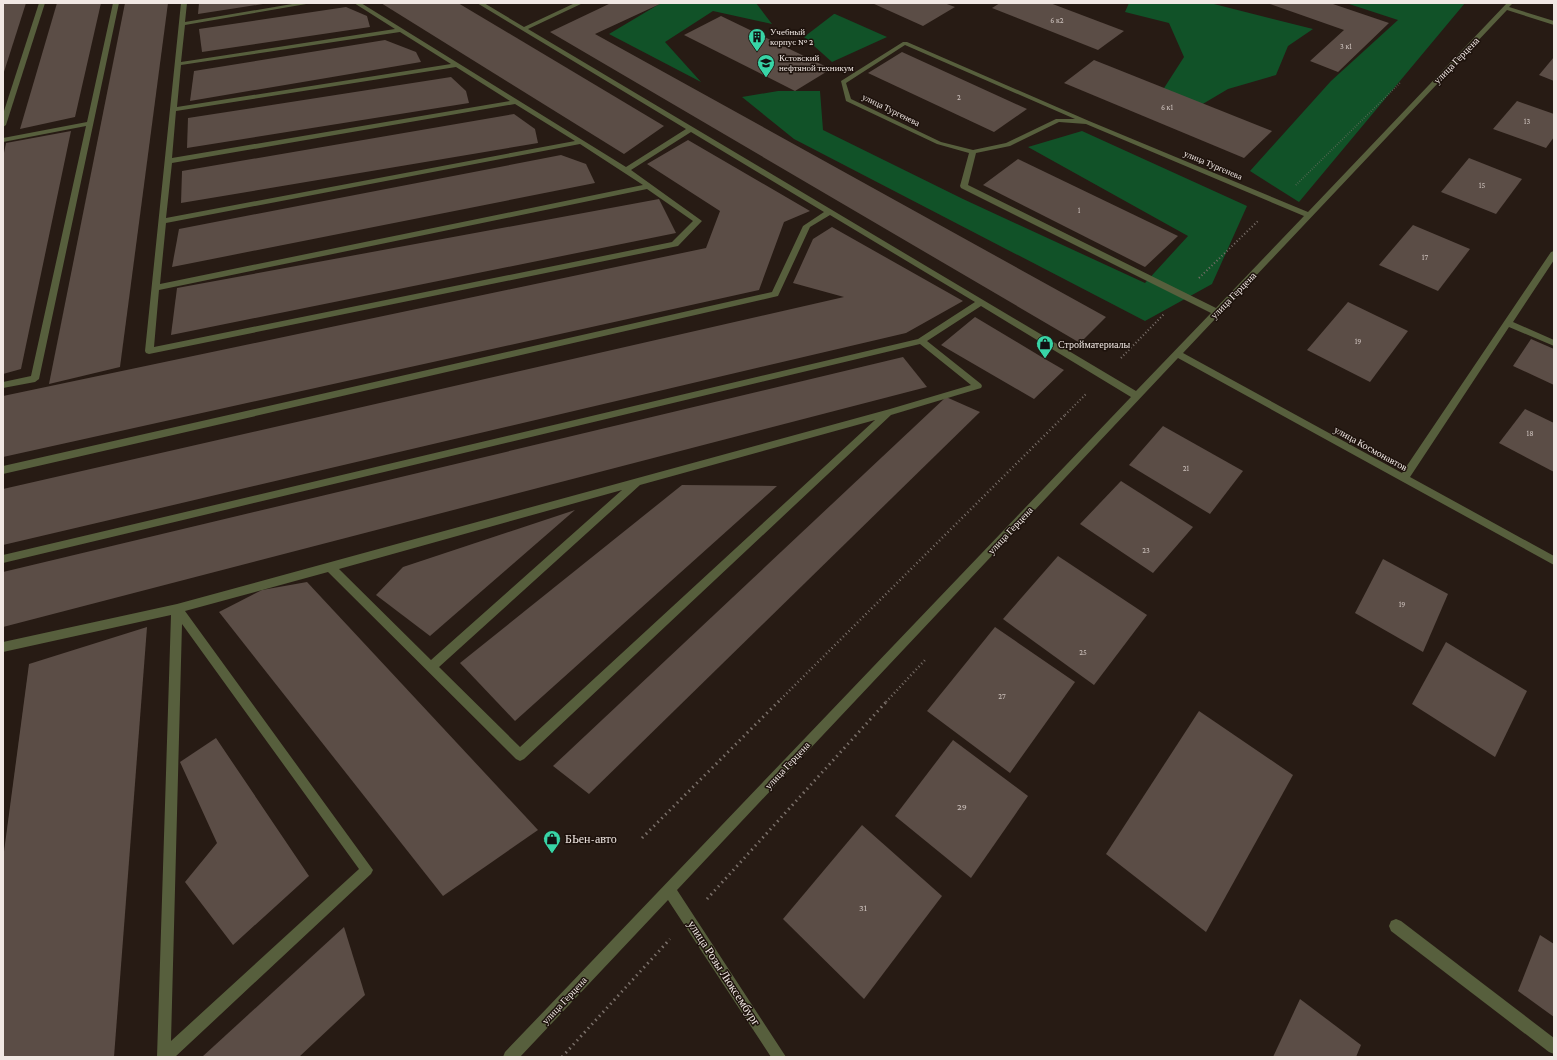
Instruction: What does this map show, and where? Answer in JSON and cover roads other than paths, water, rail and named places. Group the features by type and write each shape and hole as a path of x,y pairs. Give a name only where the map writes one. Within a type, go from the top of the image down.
{"street":[{"path":"3,125 42,3"},
{"path":"3,385 35,379 116,3"},
{"path":"184,3 149,351 675,244 698,221 626,170 357,3"},
{"path":"182,24 309,3"},
{"path":"480,3 1137,396"},
{"path":"524,30 580,3"},
{"path":"1508,5 1554,23"},
{"name":"улица Герцена","path":"510,1057 1508,5"},
{"path":"178,64 401,30"},
{"name":"улица Тургенева","path":"1088,122 1058,120 1008,145 973,152 939,143 848,100 842,82 904,43 1309,215"},
{"path":"173,110 456,65"},
{"path":"168,161 517,102"},
{"path":"3,140 90,123"},
{"path":"626,170 690,128"},
{"path":"162,221 581,142"},
{"path":"973,152 964,186 1217,312"},
{"path":"155,288 649,186"},
{"path":"3,470 775,294 807,226 829,212"},
{"path":"1404,478 1554,254"},
{"path":"3,559 921,341 981,302"},
{"path":"1508,322 1554,343"},
{"path":"3,647 177,609 890,412 978,386 921,341"},
{"name":"улица Космонавтов","path":"1177,354 1554,561"},
{"path":"330,567 520,755 890,412"},
{"path":"430,667 637,482"},
{"path":"165,1057 177,609"},
{"path":"165,1057 367,870 177,609"},
{"name":"улица Розы Люксембург","path":"669,890 779,1057"},
{"path":"1396,926 1554,1047"}],"place":[{"name":"Учебный корпус № 2","path":"757,52"},
{"name":"Кстовский нефтяной техникум","path":"766,78"},
{"name":"Стройматериалы","path":"1045,359"},
{"name":"БЬен-авто","path":"552,854"}]}
